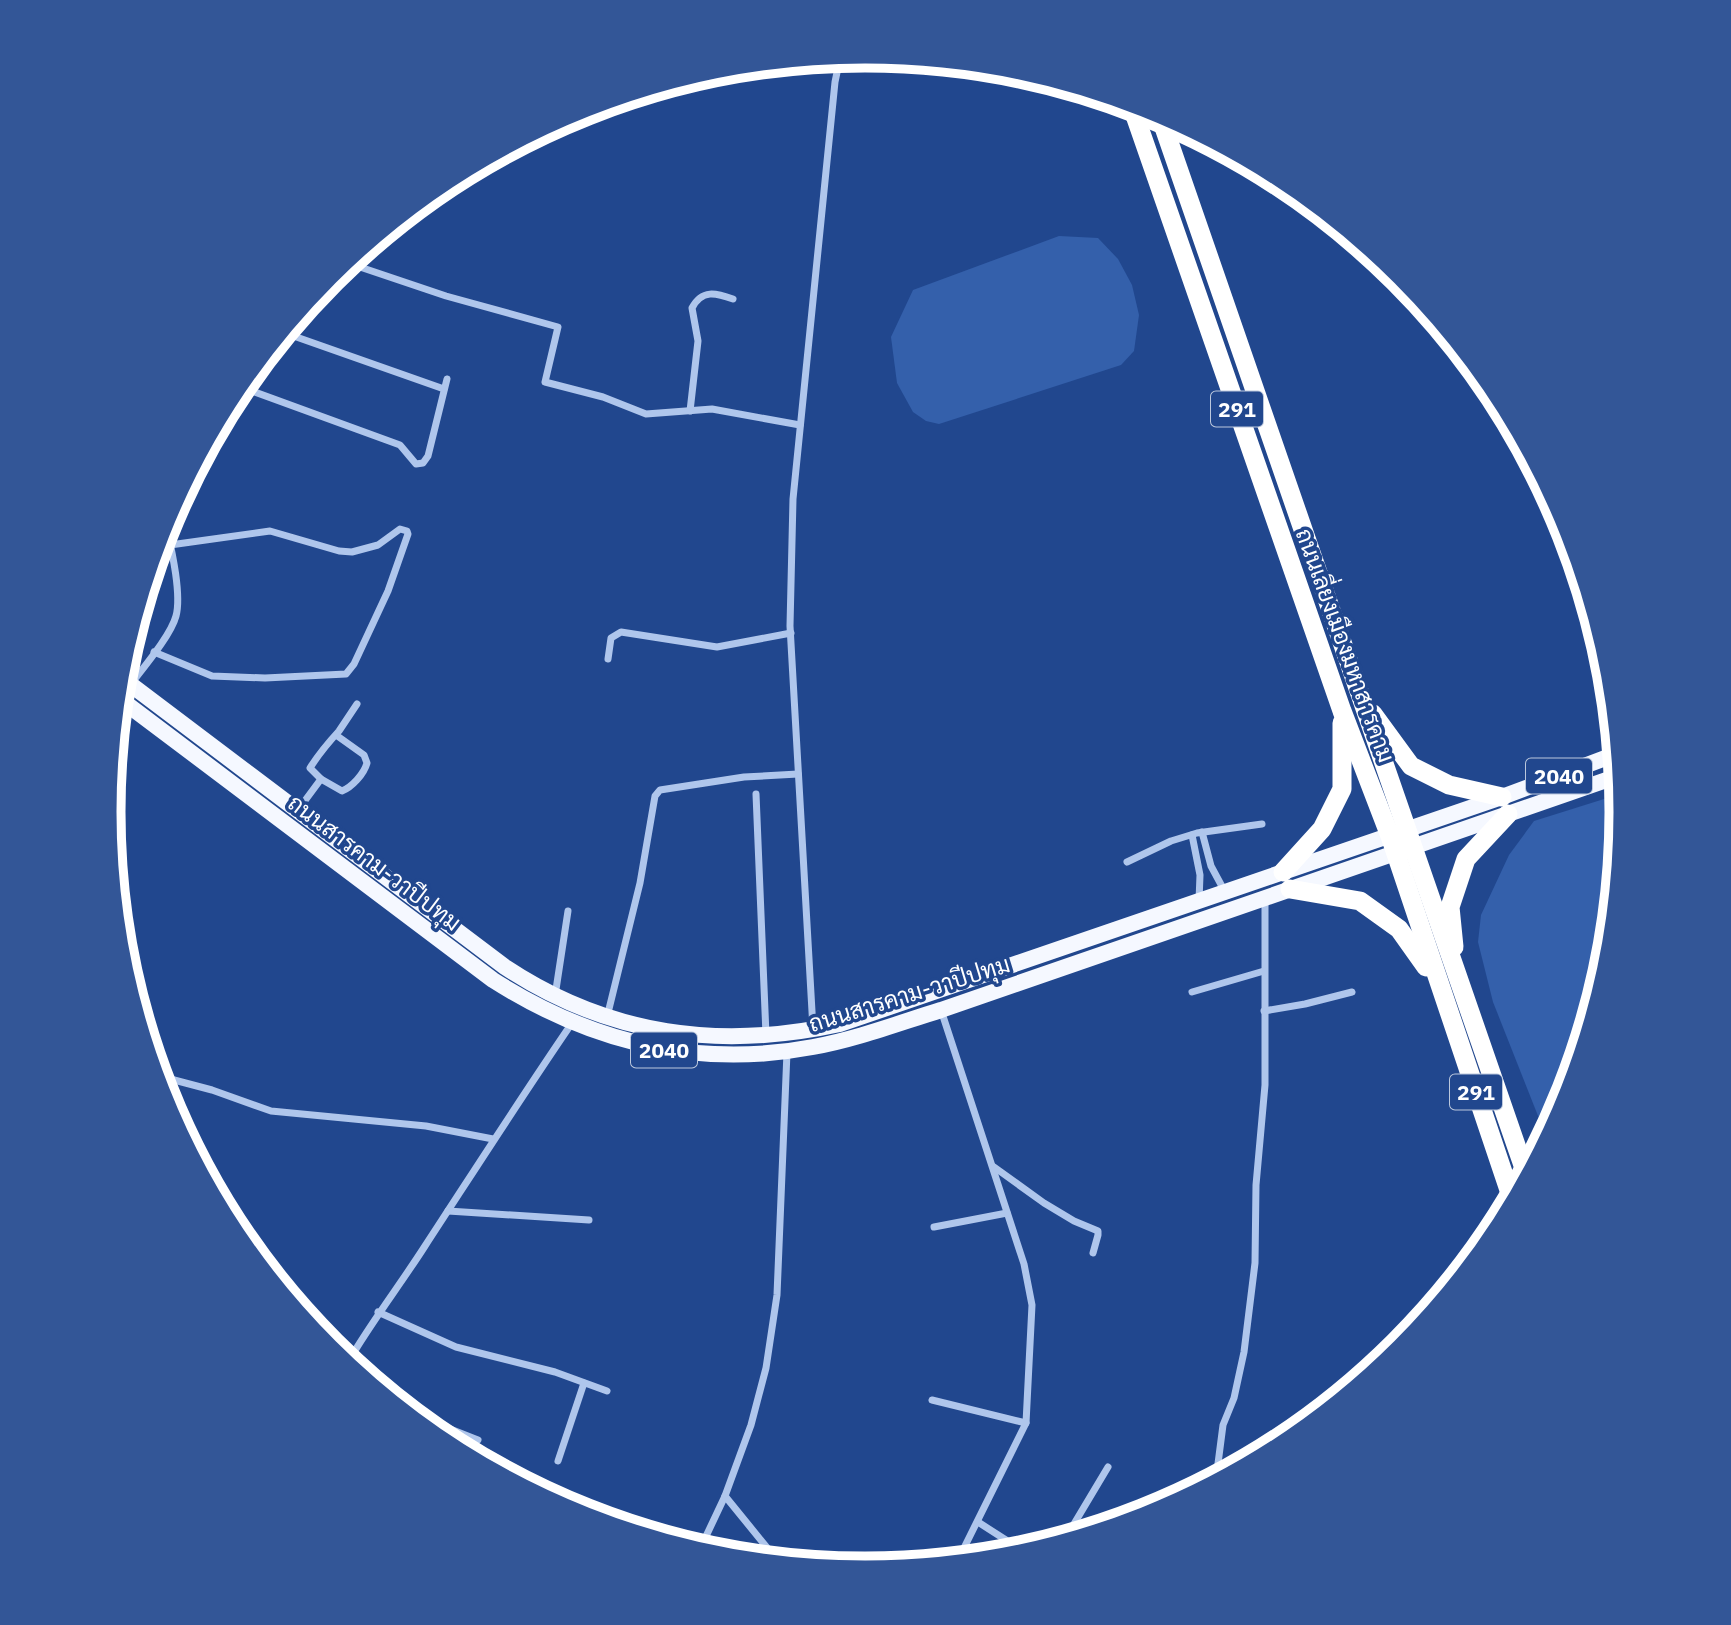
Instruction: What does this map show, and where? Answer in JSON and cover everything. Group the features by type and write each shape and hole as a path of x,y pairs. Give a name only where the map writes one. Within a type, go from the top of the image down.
{"highway":[{"name":"ถนนเลี่ยงเมืองมหาสารคาม","path":"1136,120 1342,711 1401,842"},
{"name":"ถนนเลี่ยงเมืองมหาสารคาม","path":"1166,132 1362,699 1401,842 1447,980 1509,1187"},
{"path":"1362,699 1411,766 1450,785 1505,806 1466,859 1450,907 1447,980"},
{"path":"1342,711 1342,789 1322,829 1287,880 1360,901 1399,929 1447,980"},
{"name":"ถนนเลี่ยงเมืองมหาสารคาม","path":"1447,980 1522,1163"}],"main road":[{"name":"ถนนสารคาม-วาปีปทุม","path":"133,686 505,967 555,996 607,1018 665,1032 710,1037 766,1036 841,1024 1225,892 1287,880 1505,806 1609,778"},
{"name":"ถนนสารคาม-วาปีปทุม","path":"129,706 493,980 521,998 572,1023 614,1038 663,1050 744,1056 844,1040 941,1010 1265,898 1287,880"},
{"name":"ถนนสารคาม-วาปีปทุม","path":"1505,806 1607,758"},
{"path":"225,778 235,764"},
{"path":"1017,964 1022,982"}],"street":[{"path":"814,1029 791,633 793,499 838,69"},
{"path":"360,267 446,296 558,327 545,382 603,397 646,414 712,409 800,425"},
{"path":"690,411 698,341 692,308 703,295 710,293 733,299"},
{"path":"294,336 444,389"},
{"path":"252,391 400,445 416,464 423,463 428,456 447,379"},
{"path":"154,652 212,676 265,678 346,674 354,664 384,601 408,534 400,529 378,545 352,552 339,551 270,531 172,545"},
{"path":"135,671 154,652 176,616 175,572 171,548"},
{"path":"608,659 611,638 621,632 717,647 791,633"},
{"path":"336,735 364,755 367,765 344,791 338,791 310,768 357,704"},
{"path":"607,1018 640,883 655,796 660,790 744,777 798,774"},
{"path":"298,810 321,779"},
{"path":"756,794 766,1036"},
{"path":"1128,862 1171,841 1211,829 1235,830 1262,824"},
{"path":"1202,832 1211,866 1225,892"},
{"path":"1192,835 1200,875 1199,902"},
{"path":"1217,1468 1223,1425 1234,1398 1244,1352 1255,1263 1256,1185 1265,1085 1265,898"},
{"path":"555,996 568,912"},
{"path":"1192,992 1264,971"},
{"path":"1264,1011 1352,992"},
{"path":"941,1010 1024,1264 1032,1305 1026,1423 963,1550"},
{"path":"354,1352 378,1312 572,1023"},
{"path":"706,1539 725,1496 751,1425 766,1368 777,1295 787,1051"},
{"path":"171,1079 212,1090 271,1111 426,1126 493,1139"},
{"path":"993,1167 1054,1209 1098,1231 1093,1253"},
{"path":"448,1211 589,1220"},
{"path":"934,1227 1007,1213"},
{"path":"378,1312 456,1348 555,1372 607,1391"},
{"path":"558,1461 584,1383"},
{"path":"932,1400 1026,1423"},
{"path":"448,1428 478,1440"},
{"path":"1072,1527 1108,1467"},
{"path":"725,1496 769,1550"},
{"path":"978,1522 1009,1542"}],"shaded area":[{"path":"1059,236 1098,238 1118,259 1132,285 1139,315 1134,351 1121,365 939,424 926,421 913,412 897,383 891,337 913,290"},
{"path":"1609,797 1608,861 1595,958 1570,1052 1541,1124 1493,1002 1478,942 1481,915 1509,855 1534,821"}]}
